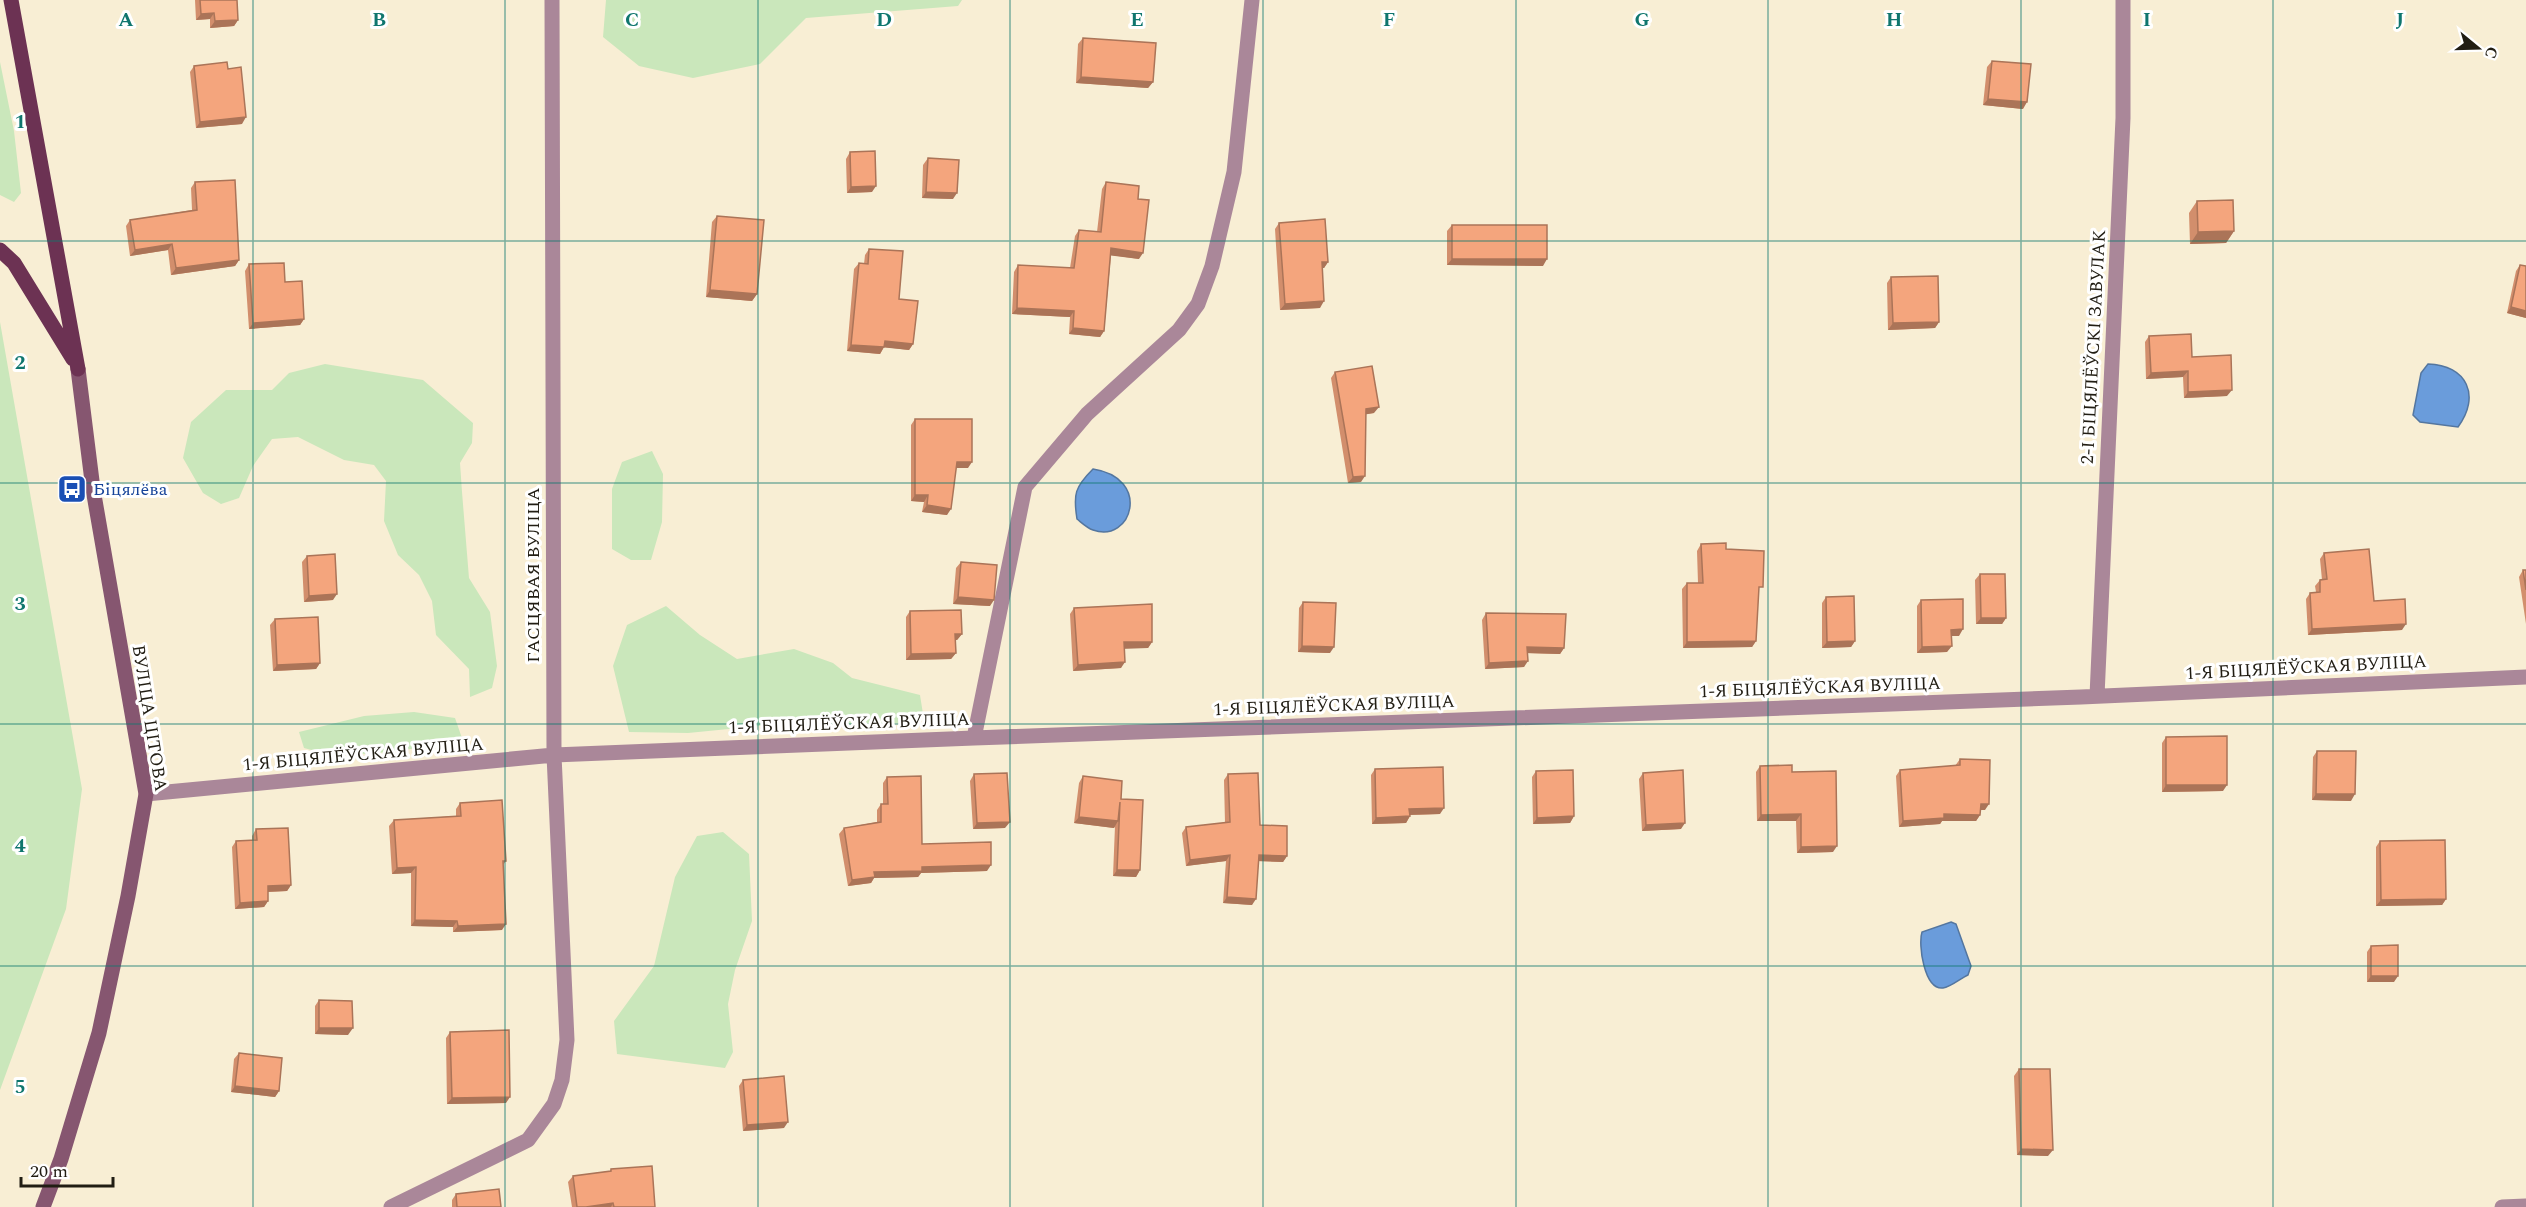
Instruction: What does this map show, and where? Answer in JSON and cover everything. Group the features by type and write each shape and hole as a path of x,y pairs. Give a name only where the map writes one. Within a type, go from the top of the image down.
{"main road":[{"path":"11,0 78,369"},
{"path":"0,250 14,263 78,369"},
{"name":"ВУЛІЦА ЦІТОВА","path":"43,1207 61,1159 99,1033 128,897 146,794 93,489 78,369"}],"street":[{"name":"ГАСЦЯВАЯ ВУЛІЦА","path":"391,1207 528,1140 554,1104 562,1080 567,1040 554,755 552,0"},
{"path":"974,738 1025,487 1087,414 1179,330 1198,304 1212,266 1234,172 1252,0"},
{"name":"2-І БІЦЯЛЁЎСКІ ЗАВУЛАК","path":"2097,696 2123,118 2123,0"},
{"name":"1-Я БІЦЯЛЁЎСКАЯ ВУЛІЦА","path":"146,794 554,755 2097,696 2526,677"},
{"path":"2502,1207 2526,1206"}],"green space":[{"path":"606,0 962,0 958,6 806,18 760,64 693,78 639,66 603,37"},
{"path":"0,62 14,131 21,193 14,202 0,195"},
{"path":"0,322 82,789 66,909 0,1090"},
{"path":"325,364 423,380 473,423 472,443 460,463 462,492 469,578 490,612 497,666 492,688 470,697 469,669 436,635 432,601 419,575 398,555 384,521 386,481 374,465 344,460 298,437 272,439 253,466 239,498 221,504 203,493 183,458 191,422 226,390 272,390 289,373"},
{"path":"652,451 663,474 662,522 651,560 631,560 612,549 612,489 622,462"},
{"path":"666,606 700,635 737,659 794,649 833,663 852,678 920,695 923,714 906,723 769,725 688,733 629,732 613,666 627,625"},
{"path":"414,712 455,718 463,741 404,750 342,754 304,748 299,732 364,716"},
{"path":"723,832 749,854 752,921 735,970 728,1004 733,1052 725,1068 617,1054 614,1021 654,966 675,877 697,836"}],"water":[{"path":"2428,364 2452,370 2461,376 2466,384 2469,394 2468,404 2458,427 2420,422 2413,415 2421,373"},
{"path":"1093,469 1112,475 1123,484 1129,496 1130,508 1126,519 1118,528 1107,532 1093,530 1077,519 1075,503 1077,491 1082,481"},
{"path":"1951,922 1956,924 1971,966 1968,975 1949,986 1936,987 1931,982 1924,965 1921,946 1922,932"}],"building":[{"path":"200,0 237,0 238,20 215,21 214,13 201,14"},
{"path":"1083,38 1156,43 1153,82 1081,77"},
{"path":"1992,61 2031,64 2027,102 1988,99"},
{"path":"227,62 228,69 241,67 246,117 200,122 194,66"},
{"path":"875,151 876,186 851,187 850,152"},
{"path":"928,158 959,160 957,193 926,192"},
{"path":"235,180 239,260 176,268 172,244 135,250 130,220 197,210 195,182"},
{"path":"1106,182 1139,186 1138,199 1149,200 1143,253 1111,248 1104,331 1073,328 1074,311 1017,308 1018,265 1074,268 1079,230 1101,232"},
{"path":"2233,200 2234,231 2198,232 2197,201"},
{"path":"717,216 764,220 757,294 710,290"},
{"path":"1325,219 1328,262 1322,262 1324,301 1285,304 1279,223"},
{"path":"1452,225 1547,225 1547,259 1452,259"},
{"path":"869,249 903,251 899,299 918,301 913,344 885,341 884,347 851,345 859,263 868,264"},
{"path":"284,263 285,282 302,281 304,319 253,323 249,264"},
{"path":"2520,265 2526,266 2526,311 2511,307"},
{"path":"1938,276 1939,322 1893,323 1891,277"},
{"path":"2191,334 2192,357 2231,355 2232,390 2188,392 2188,371 2151,373 2149,336"},
{"path":"1372,366 1379,407 1366,409 1365,476 1353,477 1335,372"},
{"path":"915,419 972,419 972,462 957,462 951,509 927,505 928,495 915,495"},
{"path":"1726,543 1726,549 1764,551 1763,587 1759,587 1756,641 1687,642 1687,583 1703,583 1701,544"},
{"path":"2369,549 2374,601 2405,599 2406,624 2312,629 2310,593 2320,592 2320,580 2327,579 2324,553"},
{"path":"335,554 337,594 309,596 307,556"},
{"path":"961,562 997,565 994,600 958,597"},
{"path":"2523,570 2526,570 2526,590"},
{"path":"1980,574 2005,574 2006,618 1981,618"},
{"path":"1854,596 1855,641 1827,642 1826,597"},
{"path":"1963,599 1963,629 1951,630 1952,646 1922,647 1921,600"},
{"path":"1303,602 1336,603 1334,647 1302,646"},
{"path":"1152,604 1152,642 1124,642 1125,662 1078,665 1074,608"},
{"path":"961,610 962,634 955,634 956,653 911,654 910,611"},
{"path":"1486,613 1566,614 1564,648 1527,647 1528,661 1489,663"},
{"path":"318,617 320,663 277,665 275,619"},
{"path":"2227,736 2227,785 2166,785 2166,737"},
{"path":"2317,751 2356,751 2355,794 2316,794"},
{"path":"1960,759 1990,760 1989,804 1981,804 1980,815 1944,814 1944,818 1903,821 1900,770 1960,765"},
{"path":"1792,765 1792,772 1836,771 1837,846 1801,847 1801,814 1761,815 1760,766"},
{"path":"1443,767 1444,808 1409,809 1410,816 1376,818 1375,769"},
{"path":"1573,770 1574,816 1537,818 1536,771"},
{"path":"1683,770 1685,823 1646,825 1643,773"},
{"path":"1007,773 1010,822 977,823 974,774"},
{"path":"1258,773 1260,825 1287,826 1287,856 1259,855 1256,899 1227,897 1230,855 1190,860 1186,827 1230,822 1228,774"},
{"path":"921,776 922,844 991,842 991,865 922,867 922,871 874,872 875,877 852,880 844,828 881,822 881,804 888,804 887,777"},
{"path":"1083,776 1122,781 1121,799 1143,800 1140,870 1117,870 1120,802 1118,821 1079,817"},
{"path":"502,800 506,861 503,861 506,924 458,926 457,921 415,920 416,867 397,868 394,820 461,816 460,803"},
{"path":"288,828 291,885 268,886 268,901 240,903 236,841 257,840 256,829"},
{"path":"2445,840 2446,899 2381,900 2380,841"},
{"path":"2398,945 2398,976 2371,976 2371,946"},
{"path":"319,1000 352,1001 353,1028 319,1028"},
{"path":"509,1030 510,1097 452,1098 450,1032"},
{"path":"239,1053 282,1058 279,1091 235,1086"},
{"path":"2019,1069 2050,1069 2053,1150 2021,1149"},
{"path":"784,1076 788,1122 747,1125 743,1080"},
{"path":"652,1166 655,1207 614,1207 613,1203 577,1207 573,1176 611,1171 611,1169"},
{"path":"499,1189 501,1207 457,1207 456,1194"}],"place":[{"name":"Біцялёва","path":"72,489"}]}
